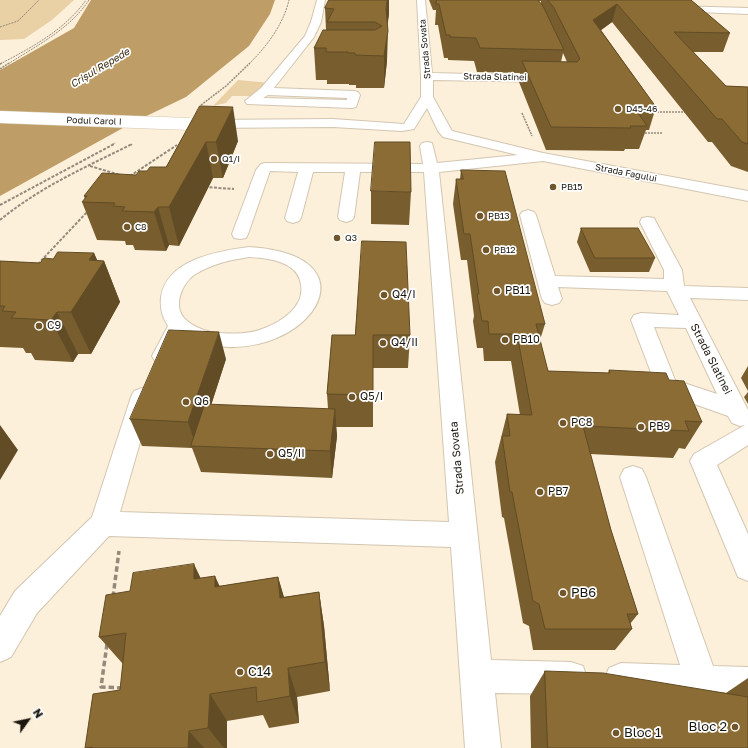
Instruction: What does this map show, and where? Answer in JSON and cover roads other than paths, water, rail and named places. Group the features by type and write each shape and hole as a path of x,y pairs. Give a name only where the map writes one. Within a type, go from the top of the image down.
{"street":[{"path":"265,91 354,95 352,104 251,101 265,91 310,37 316,22 321,0"},
{"name":"Strada Sovata","path":"421,0 427,76 427,97 446,136"},
{"path":"663,9 748,11"},
{"path":"293,56 308,56"},
{"name":"Strada Slatinei","path":"427,76 560,79"},
{"path":"409,130 427,97"},
{"name":"Podul Carol I","path":"0,117 189,124 298,122 361,125"},
{"name":"Strada Fagului","path":"361,125 409,130 446,136 506,153 543,157 747,197"},
{"name":"Strada Fagului","path":"424,153 446,136"},
{"path":"240,234 255,190 263,170 266,167 353,167 424,153 506,153"},
{"name":"Strada Sovata","path":"424,153 464,536 483,748"},
{"path":"293,218 307,167"},
{"path":"346,217 353,167"},
{"path":"528,214 552,299"},
{"name":"Strada Slatinei","path":"648,222 673,270 676,289 744,425"},
{"path":"249,252 269,253 288,259 302,268 311,280 312,294 306,309 292,322 270,334 245,340 220,340 196,335 179,325 170,312 170,297 176,283 189,270 206,261 227,254 249,252"},
{"path":"547,281 748,294"},
{"path":"692,322 641,320 666,385 744,425 703,461 748,567"},
{"path":"0,646 26,602 112,524 141,398 179,325"},
{"path":"633,477 702,682"},
{"path":"112,524 464,536"},
{"path":"477,676 748,684"}],"water":[{"name":"Crișul Repede","path":"91,0 275,0 270,14 249,46 186,97 132,123 0,196 0,70 74,28"}],"place":[{"name":"D45-46","path":"618,109"},
{"name":"Q1/I","path":"214,159"},
{"name":"PB15","path":"553,187"},
{"name":"PB13","path":"480,216"},
{"name":"C8","path":"127,227"},
{"name":"Q3","path":"337,238"},
{"name":"PB12","path":"486,250"},
{"name":"PB11","path":"497,291"},
{"name":"Q4/I","path":"384,295"},
{"name":"C9","path":"39,326"},
{"name":"PB10","path":"505,340"},
{"name":"Q4/II","path":"383,343"},
{"name":"Q5/I","path":"352,397"},
{"name":"Q6","path":"186,402"},
{"name":"PC8","path":"563,423"},
{"name":"PB9","path":"641,427"},
{"name":"Q5/II","path":"270,454"},
{"name":"PB7","path":"540,492"},
{"name":"PB6","path":"563,593"},
{"name":"C14","path":"240,672"},
{"name":"Bloc 2","path":"735,727"},
{"name":"Bloc 1","path":"616,733"}]}
